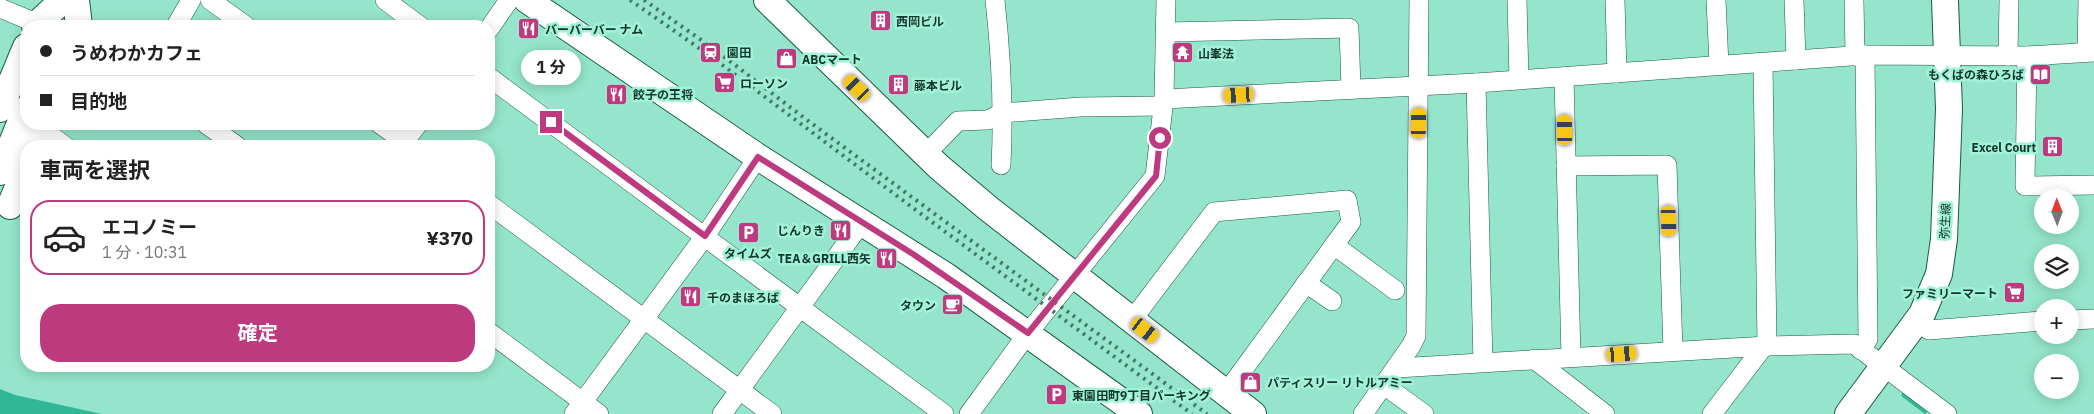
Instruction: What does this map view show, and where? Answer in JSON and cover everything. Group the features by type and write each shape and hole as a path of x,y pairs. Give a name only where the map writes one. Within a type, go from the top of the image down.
{"street":[{"path":"179,20 191,0"},
{"path":"210,0 238,20"},
{"path":"385,0 412,20"},
{"path":"495,20 509,0"},
{"path":"527,0 758,157 946,276 1139,414"},
{"path":"767,0 926,154 989,209 1253,414"},
{"path":"995,0 1001,59 1001,165"},
{"path":"969,414 1028,333 1156,176 1163,103 1166,0"},
{"path":"1363,414 1414,343 1416,336 1419,0"},
{"path":"1516,0 1519,79"},
{"path":"1615,0 1617,73"},
{"path":"1716,0 1719,65"},
{"path":"1794,0 1796,60"},
{"path":"1854,0 1860,55 1868,339 1861,350"},
{"name":"弥生線","path":"1848,414 1916,321 1931,296 1939,274 1943,248 1948,109 1945,0"},
{"path":"2008,56 2009,0"},
{"path":"926,154 958,121 988,120 1002,113 1351,89 1476,83 1860,55 2027,56 2090,52 2088,0"},
{"path":"0,8 61,14"},
{"path":"1166,32 1349,28 1351,89"},
{"path":"2027,56 2025,186 2094,185"},
{"path":"0,109 20,61"},
{"path":"1712,414 1766,346 1764,63"},
{"path":"1564,76 1571,357"},
{"path":"495,81 944,414"},
{"path":"1476,83 1483,362"},
{"path":"0,172 20,124"},
{"path":"214,130 229,140"},
{"path":"387,130 399,140"},
{"path":"41,133 54,140"},
{"path":"578,408 705,236 758,157"},
{"path":"1566,166 1668,165 1673,351"},
{"path":"10,206 20,182"},
{"path":"1132,320 1214,212 1347,200 1351,222 1226,393"},
{"path":"495,208 772,414"},
{"path":"722,414 862,222"},
{"path":"1334,246 1395,290"},
{"path":"1306,283 1332,301"},
{"path":"2079,320 2094,319"},
{"path":"1916,321 1929,330 2034,322"},
{"path":"495,337 578,408 599,414"},
{"path":"1397,368 1766,346 1854,344 1946,414"},
{"path":"1534,359 1605,414"},
{"path":"1384,385 1424,414"}],"shaded area":[{"path":"0,389 15,395 102,414 0,414"}],"waterway":[{"path":"1904,395 1925,411"}],"railway":[{"path":"630,0 709,55 1192,414"},
{"path":"644,0 714,49 807,120 1207,414"}],"place":[{"name":"西岡ビル","path":"880,21"},
{"name":"バーバーバー ナム","path":"529,29"},
{"name":"園田","path":"711,52"},
{"name":"山峯法","path":"1182,53"},
{"name":"ABCマート","path":"786,59"},
{"name":"もくばの森ひろば","path":"2040,74"},
{"name":"ローソン","path":"724,83"},
{"name":"藤本ビル","path":"898,85"},
{"name":"餃子の王将","path":"617,94"},
{"name":"Excel Court","path":"2052,147"},
{"name":"じんりき","path":"841,230"},
{"name":"タイムズ","path":"748,232"},
{"name":"TEA＆GRILL西矢","path":"887,258"},
{"name":"ファミリーマート","path":"2014,293"},
{"name":"千のまほろば","path":"691,297"},
{"name":"タウン","path":"952,305"},
{"name":"パティスリー リトルアミー","path":"1251,382"},
{"name":"東園田町9丁目パーキング","path":"1056,395"}],"route":[{"path":"551,122 705,236 758,157 913,254 1028,333 1156,176 1160,138"}]}
